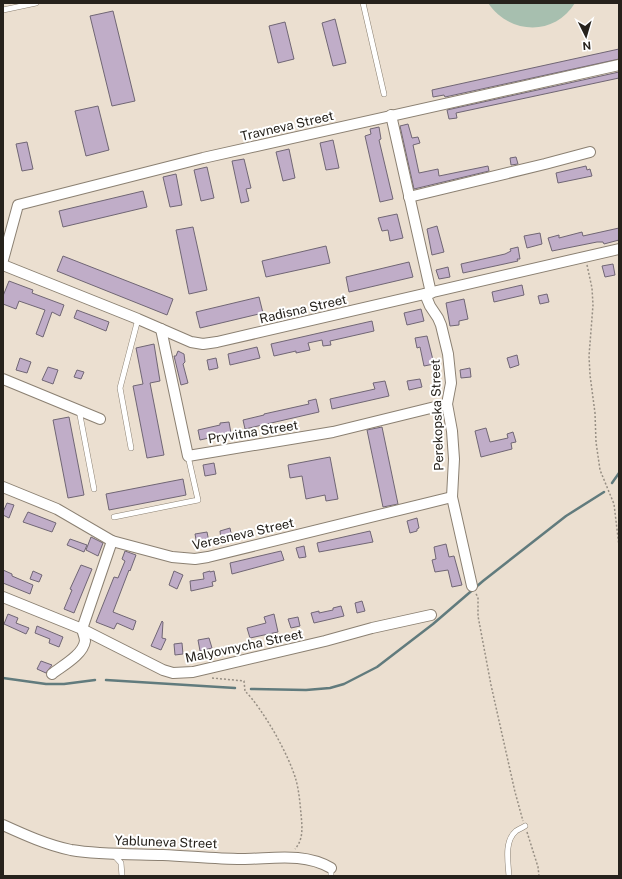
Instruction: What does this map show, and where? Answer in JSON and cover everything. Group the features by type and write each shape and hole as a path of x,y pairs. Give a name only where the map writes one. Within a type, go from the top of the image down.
{"street":[{"name":"Travneva Street","path":"3,260 18,205 203,158 619,65"},
{"name":"Perekopska Street","path":"391,116 409,197 430,306 438,318 448,354 451,383 447,404 452,431 454,459 452,497 474,590"},
{"path":"409,197 590,152"},
{"name":"Radisna Street","path":"3,265 191,342 203,344 619,250"},
{"path":"161,329 188,456"},
{"path":"3,379 100,419"},
{"name":"Pryvitna Street","path":"188,456 333,432 447,404"},
{"name":"Veresneva Street","path":"3,487 57,509 112,541 172,557 195,559 452,497"},
{"path":"52,674 77,654 82,648 85,640 82,629 112,541"},
{"name":"Malyovnycha Street","path":"3,597 82,629 163,670 173,673 193,672 430,615"},
{"name":"Yabluneva Street","path":"3,825 31,838 72,850 241,859 296,857 320,862 331,872"}],"lane":[{"path":"3,10 36,3"},
{"path":"363,3 384,94"},
{"path":"132,448 120,388 138,319"},
{"path":"79,410 94,489"},
{"path":"114,517 198,500 188,456"},
{"path":"509,876 508,853 510,839 516,831 525,826"},
{"path":"112,853 121,863 122,876"}],"path":[{"path":"585,257 592,288 593,305 590,375 595,414 596,442 600,470 614,504 619,546"},
{"path":"474,590 478,597 478,616 491,685 515,792 534,850 539,876"},
{"path":"212,678 244,681 244,691 252,698 264,716 281,744 292,767 297,781 302,834 297,848 284,858"}],"green space":[{"path":"488,3 575,3 566,14 556,22 544,26 532,27 519,26 508,21 497,13"}],"building":[{"path":"113,11 135,101 112,106 90,16"},
{"path":"335,19 346,63 333,66 322,23"},
{"path":"285,22 294,59 278,63 269,26"},
{"path":"619,49 619,59 445,97 444,95 433,97 432,90"},
{"path":"619,72 619,78 456,113 457,118 449,119 447,110"},
{"path":"98,106 109,150 86,156 75,111"},
{"path":"408,124 412,138 418,137 420,143 413,145 419,173 438,169 439,176 488,166 489,171 414,189 400,126"},
{"path":"379,127 381,139 379,140 393,199 380,202 365,136 371,134 370,129"},
{"path":"333,140 339,168 326,170 320,143"},
{"path":"27,142 33,169 22,171 16,144"},
{"path":"289,149 295,178 283,181 276,152"},
{"path":"516,157 518,164 511,165 510,158"},
{"path":"244,159 251,188 246,189 249,201 241,203 232,161"},
{"path":"586,166 587,170 590,169 592,176 558,183 556,173"},
{"path":"207,167 214,198 201,201 194,170"},
{"path":"176,174 182,205 170,207 163,177"},
{"path":"143,191 147,207 63,227 59,211"},
{"path":"397,214 403,238 390,241 388,230 382,231 378,218"},
{"path":"437,226 444,252 432,255 427,229"},
{"path":"193,227 207,290 189,294 176,230"},
{"path":"619,228 619,240 604,244 603,242 597,242 552,251 548,238 559,235 559,238 582,232 583,236"},
{"path":"540,233 542,244 527,248 524,236"},
{"path":"326,246 330,263 266,277 262,261"},
{"path":"518,247 520,259 517,259 518,261 463,273 461,264 505,254 511,251 510,249"},
{"path":"63,256 173,299 167,315 57,271"},
{"path":"409,262 413,277 349,292 346,277"},
{"path":"613,264 615,275 605,277 602,266"},
{"path":"448,267 450,277 439,279 436,270"},
{"path":"9,281 33,290 32,293 64,305 60,316 52,312 43,337 36,334 45,310 19,301 16,309 3,304 3,296"},
{"path":"522,285 524,295 494,302 492,292"},
{"path":"547,294 549,302 540,304 538,296"},
{"path":"259,297 263,313 200,328 196,312"},
{"path":"464,299 468,319 459,321 459,325 450,326 446,303"},
{"path":"421,309 424,321 407,325 404,313"},
{"path":"77,310 109,322 106,331 74,318"},
{"path":"372,321 374,331 330,341 331,345 323,346 322,340 308,343 310,350 296,353 296,351 274,356 271,344"},
{"path":"427,336 434,364 424,366 420,347 417,348 415,338"},
{"path":"154,344 160,381 150,383 164,455 147,458 133,386 143,384 136,348"},
{"path":"257,347 260,358 230,365 228,354"},
{"path":"178,351 184,354 185,362 183,364 188,383 181,385 174,356 176,356"},
{"path":"517,355 519,365 510,368 507,358"},
{"path":"20,358 31,362 27,373 16,370"},
{"path":"216,358 218,368 209,370 207,360"},
{"path":"48,367 58,370 53,384 42,380"},
{"path":"470,368 471,377 461,378 460,370"},
{"path":"77,370 84,372 81,379 74,377"},
{"path":"420,379 422,387 409,390 407,381"},
{"path":"385,381 389,396 332,409 330,399 375,389 373,383"},
{"path":"316,399 319,412 245,429 243,420 309,404 308,401"},
{"path":"69,417 84,495 68,498 53,420"},
{"path":"229,422 231,433 200,440 198,430 220,425 220,423"},
{"path":"382,427 398,504 383,507 367,430"},
{"path":"486,428 490,442 508,438 507,434 513,432 516,442 511,443 512,449 481,457 475,431"},
{"path":"330,457 338,499 326,501 325,495 306,499 302,476 290,478 288,465"},
{"path":"214,463 216,474 205,476 203,465"},
{"path":"183,479 186,495 109,510 106,494"},
{"path":"7,503 14,505 9,518 3,515"},
{"path":"28,512 56,523 52,532 23,522"},
{"path":"417,518 419,528 417,531 410,533 407,521"},
{"path":"230,528 232,538 221,540 220,531"},
{"path":"370,531 373,542 319,552 317,543"},
{"path":"207,532 209,542 197,545 195,534"},
{"path":"91,537 103,543 98,556 86,550"},
{"path":"70,539 87,545 84,552 67,545"},
{"path":"446,544 449,557 454,556 462,585 452,587 448,570 435,572 432,560 436,559 434,547"},
{"path":"304,546 306,557 299,558 296,548"},
{"path":"125,551 136,555 113,612 136,621 133,630 117,623 114,629 96,622 114,577 118,578 125,561 122,559"},
{"path":"281,551 284,560 232,574 230,563"},
{"path":"81,565 92,569 74,613 64,609 72,590 70,589"},
{"path":"3,570 12,574 12,576 33,585 30,594 3,583"},
{"path":"33,571 42,575 39,582 30,579"},
{"path":"174,571 183,575 177,589 169,585"},
{"path":"214,571 216,581 212,582 213,586 191,591 190,581 204,579 203,573"},
{"path":"362,601 365,611 357,613 355,603"},
{"path":"341,606 344,616 314,623 311,613 333,610 333,608"},
{"path":"8,614 18,618 16,623 29,628 26,634 4,624"},
{"path":"274,614 278,632 250,638 247,628 266,623 264,617"},
{"path":"298,617 300,626 291,628 288,619"},
{"path":"162,621 162,638 166,639 161,650 151,646"},
{"path":"37,626 63,637 59,647 49,643 50,639 35,633"},
{"path":"209,638 212,648 200,651 198,640"},
{"path":"182,643 183,654 175,655 174,644"},
{"path":"41,661 52,665 46,673 37,669"}],"waterway":[{"path":"612,483 619,473"},
{"path":"251,689 306,690 330,688 344,684 377,667 433,624 483,581 566,516 604,492"},
{"path":"3,678 46,684 64,684 95,680"},
{"path":"106,680 235,688"}]}
